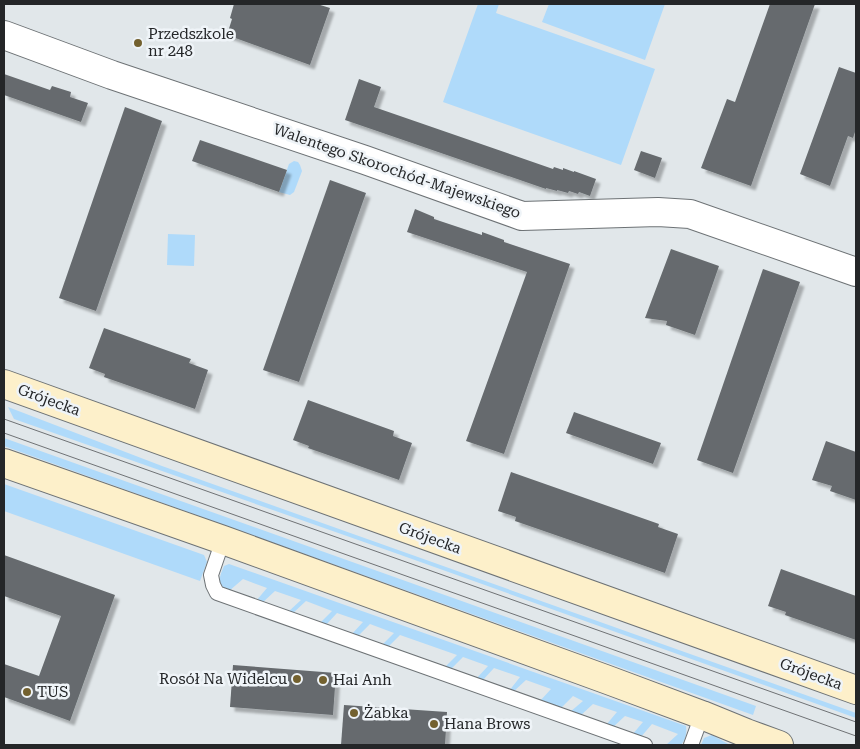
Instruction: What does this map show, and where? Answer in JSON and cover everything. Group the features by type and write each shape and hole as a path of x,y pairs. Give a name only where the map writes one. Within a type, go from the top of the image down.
{"main road":[{"name":"Grójecka","path":"4,384 856,690"},
{"path":"4,463 223,540 702,714 779,745"}],"street":[{"name":"Walentego Skorochód-Majewskiego","path":"4,35 112,75 365,160 522,216 658,212 690,214 856,272"}],"lane":[{"path":"223,540 212,575 213,585 217,593 645,745"},
{"path":"691,745 702,714"}],"shaded area":[{"path":"478,4 499,4 496,13 655,69 621,165 443,102"},
{"path":"549,4 665,4 645,60 542,22"},
{"path":"294,161 298,162 302,171 294,192 290,195 279,192 289,164"},
{"path":"168,234 195,235 194,266 167,265"},
{"path":"8,407 162,466 856,713 856,718 14,419"},
{"path":"4,438 756,706 753,715 4,446"},
{"path":"4,484 204,555 207,562 200,581 4,511"},
{"path":"229,564 686,726 685,738 681,745 666,745 678,734 652,724 640,738 632,735 643,722 625,716 612,728 606,725 617,712 593,704 580,716 570,712 583,701 573,696 560,709 540,701 551,689 526,680 513,692 509,691 520,677 494,668 482,681 476,679 488,666 463,657 451,669 445,667 457,655 400,635 388,647 382,645 394,633 370,624 357,637 351,635 363,622 337,613 325,626 320,623 332,611 306,601 292,614 288,612 301,600 275,591 262,603 256,601 267,588 243,579 229,591 222,586 220,580 224,566"},
{"path":"712,735 730,745 701,745 704,738"}],"building":[{"path":"234,4 317,4 330,8 310,65 227,35"},
{"path":"770,4 815,4 751,186 701,168 727,99 735,102"},
{"path":"839,67 856,73 856,129 853,138 848,136 830,186 800,174"},
{"path":"4,74 50,90 52,86 71,92 70,97 88,103 81,122 4,95"},
{"path":"359,79 381,87 374,107 553,169 554,167 563,170 563,168 596,179 590,196 579,192 578,194 569,191 568,193 546,189 345,120"},
{"path":"125,107 162,121 96,311 59,298"},
{"path":"200,140 287,170 279,192 192,161"},
{"path":"641,151 662,158 655,178 634,170"},
{"path":"330,180 366,193 299,382 263,370"},
{"path":"415,209 434,217 434,219 482,235 482,232 504,240 504,242 570,264 504,454 466,441 527,272 407,232"},
{"path":"671,249 719,266 695,335 666,325 667,321 645,318"},
{"path":"763,269 800,282 733,473 697,460"},
{"path":"104,328 191,359 189,363 208,370 195,409 104,377 105,374 89,368"},
{"path":"308,400 394,431 393,436 412,443 399,480 308,448 309,446 293,440"},
{"path":"574,412 661,443 653,464 566,433"},
{"path":"826,441 856,452 856,500 830,491 832,486 812,480"},
{"path":"511,472 659,524 658,527 678,534 665,573 515,521 516,517 498,511"},
{"path":"4,555 115,595 70,721 4,697 4,664 39,676 61,616 4,596"},
{"path":"781,569 856,596 856,640 785,615 786,612 768,606"},
{"path":"233,665 336,673 333,715 230,707"},
{"path":"344,705 447,712 445,745 341,745"}],"tram line":[{"path":"4,419 856,722"},
{"path":"4,433 856,736"}],"place":[{"name":"Przedszkole nr 248","path":"138,43"},
{"name":"Rosół Na Widelcu","path":"297,679"},
{"name":"Hai Anh","path":"323,680"},
{"name":"TUS","path":"27,692"},
{"name":"Żabka","path":"354,713"},
{"name":"Hana Brows","path":"434,724"}]}
